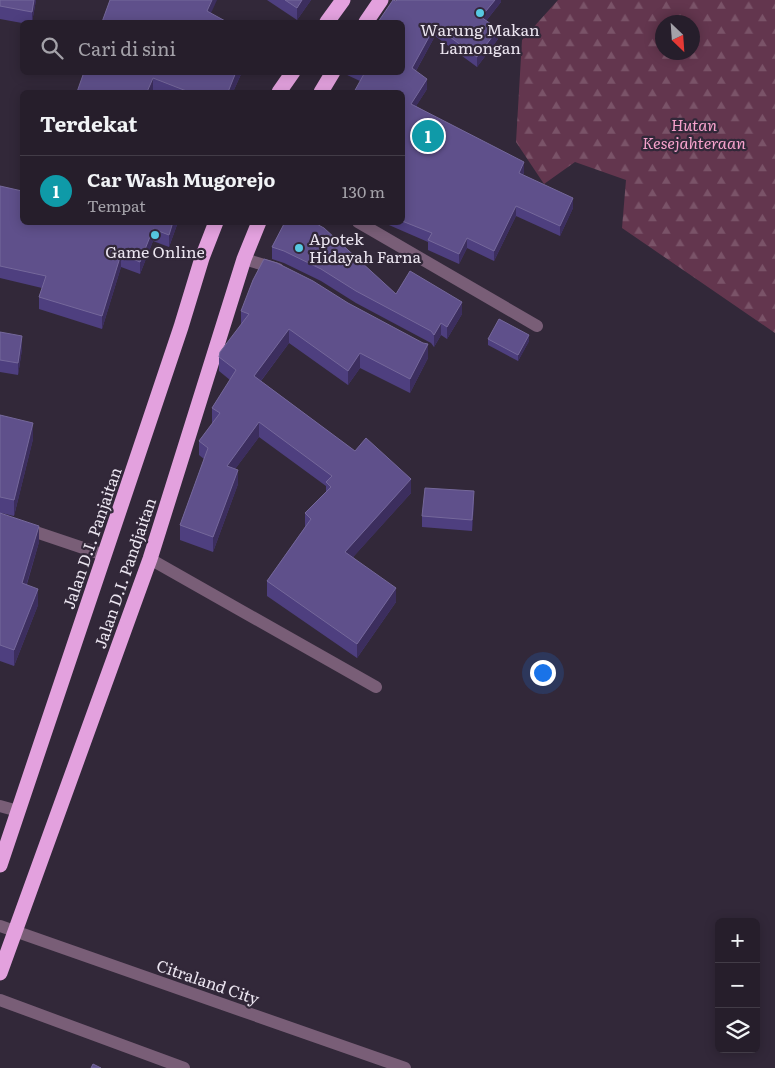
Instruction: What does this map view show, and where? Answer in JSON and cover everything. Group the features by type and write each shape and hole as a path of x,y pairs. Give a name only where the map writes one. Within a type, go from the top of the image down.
{"highway":[{"path":"328,20 343,0"},
{"path":"367,20 382,0"},
{"path":"280,90 290,75"},
{"path":"322,90 331,75"},
{"name":"Jalan D.I. Panjaitan","path":"0,865 215,225"},
{"name":"Jalan D.I. Pandjaitan","path":"0,974 150,559 244,259 258,225"}],"street":[{"path":"363,225 537,326"},
{"path":"244,259 288,274"},
{"path":"0,520 104,555"},
{"path":"150,559 376,687"},
{"path":"0,806 18,811"},
{"name":"Citraland City","path":"0,926 405,1068"},
{"path":"0,1000 184,1068"}],"green space":[{"name":"Hutan Kesejahteraan","path":"558,0 775,0 775,333 622,228 626,180 575,162 544,184 516,142 522,40"}],"building":[{"path":"0,0 34,0 32,12 0,6"},
{"path":"110,0 212,0 207,11 223,20 103,20"},
{"path":"285,0 302,0 297,8"},
{"path":"393,0 495,0 481,17 498,29 477,57 435,26 412,68 427,79 411,104 524,162 519,173 573,198 560,226 516,206 494,251 467,238 459,254 428,240 432,233 405,222 405,90 355,90 363,75 405,75 405,20 379,20"},
{"path":"83,75 235,75 229,90 184,90 153,78 148,90 78,90"},
{"path":"0,186 20,191 20,225 172,225 169,235 153,229 140,262 121,254 102,316 39,297 46,276 0,266"},
{"path":"283,225 318,225 396,294 410,271 462,302 447,327 441,323 434,335 431,331 356,291 321,269 272,247"},
{"path":"264,259 277,263 313,281 348,303 428,344 410,379 360,353 348,371 289,329 254,376 355,451 366,438 411,479 345,552 396,588 357,644 267,581 311,519 305,513 331,487 326,482 332,476 259,422 227,466 238,470 213,537 180,525 208,448 199,441 220,413 212,408 236,370 219,357 220,352 249,314 241,311 253,280"},
{"path":"499,319 529,335 518,355 488,339"},
{"path":"0,332 22,336 18,363 0,360"},
{"path":"0,415 33,423 14,500 0,497"},
{"path":"425,488 474,491 472,520 422,516"},
{"path":"0,513 39,526 22,583 38,589 14,650 0,645"},
{"path":"93,1064 101,1068 91,1068"}],"place":[{"name":"Warung Makan Lamongan","path":"480,13"},
{"name":"Car Wash Mugorejo","path":"428,136"},
{"name":"Game Online","path":"155,235"},
{"name":"Apotek Hidayah Farna","path":"299,248"}]}
